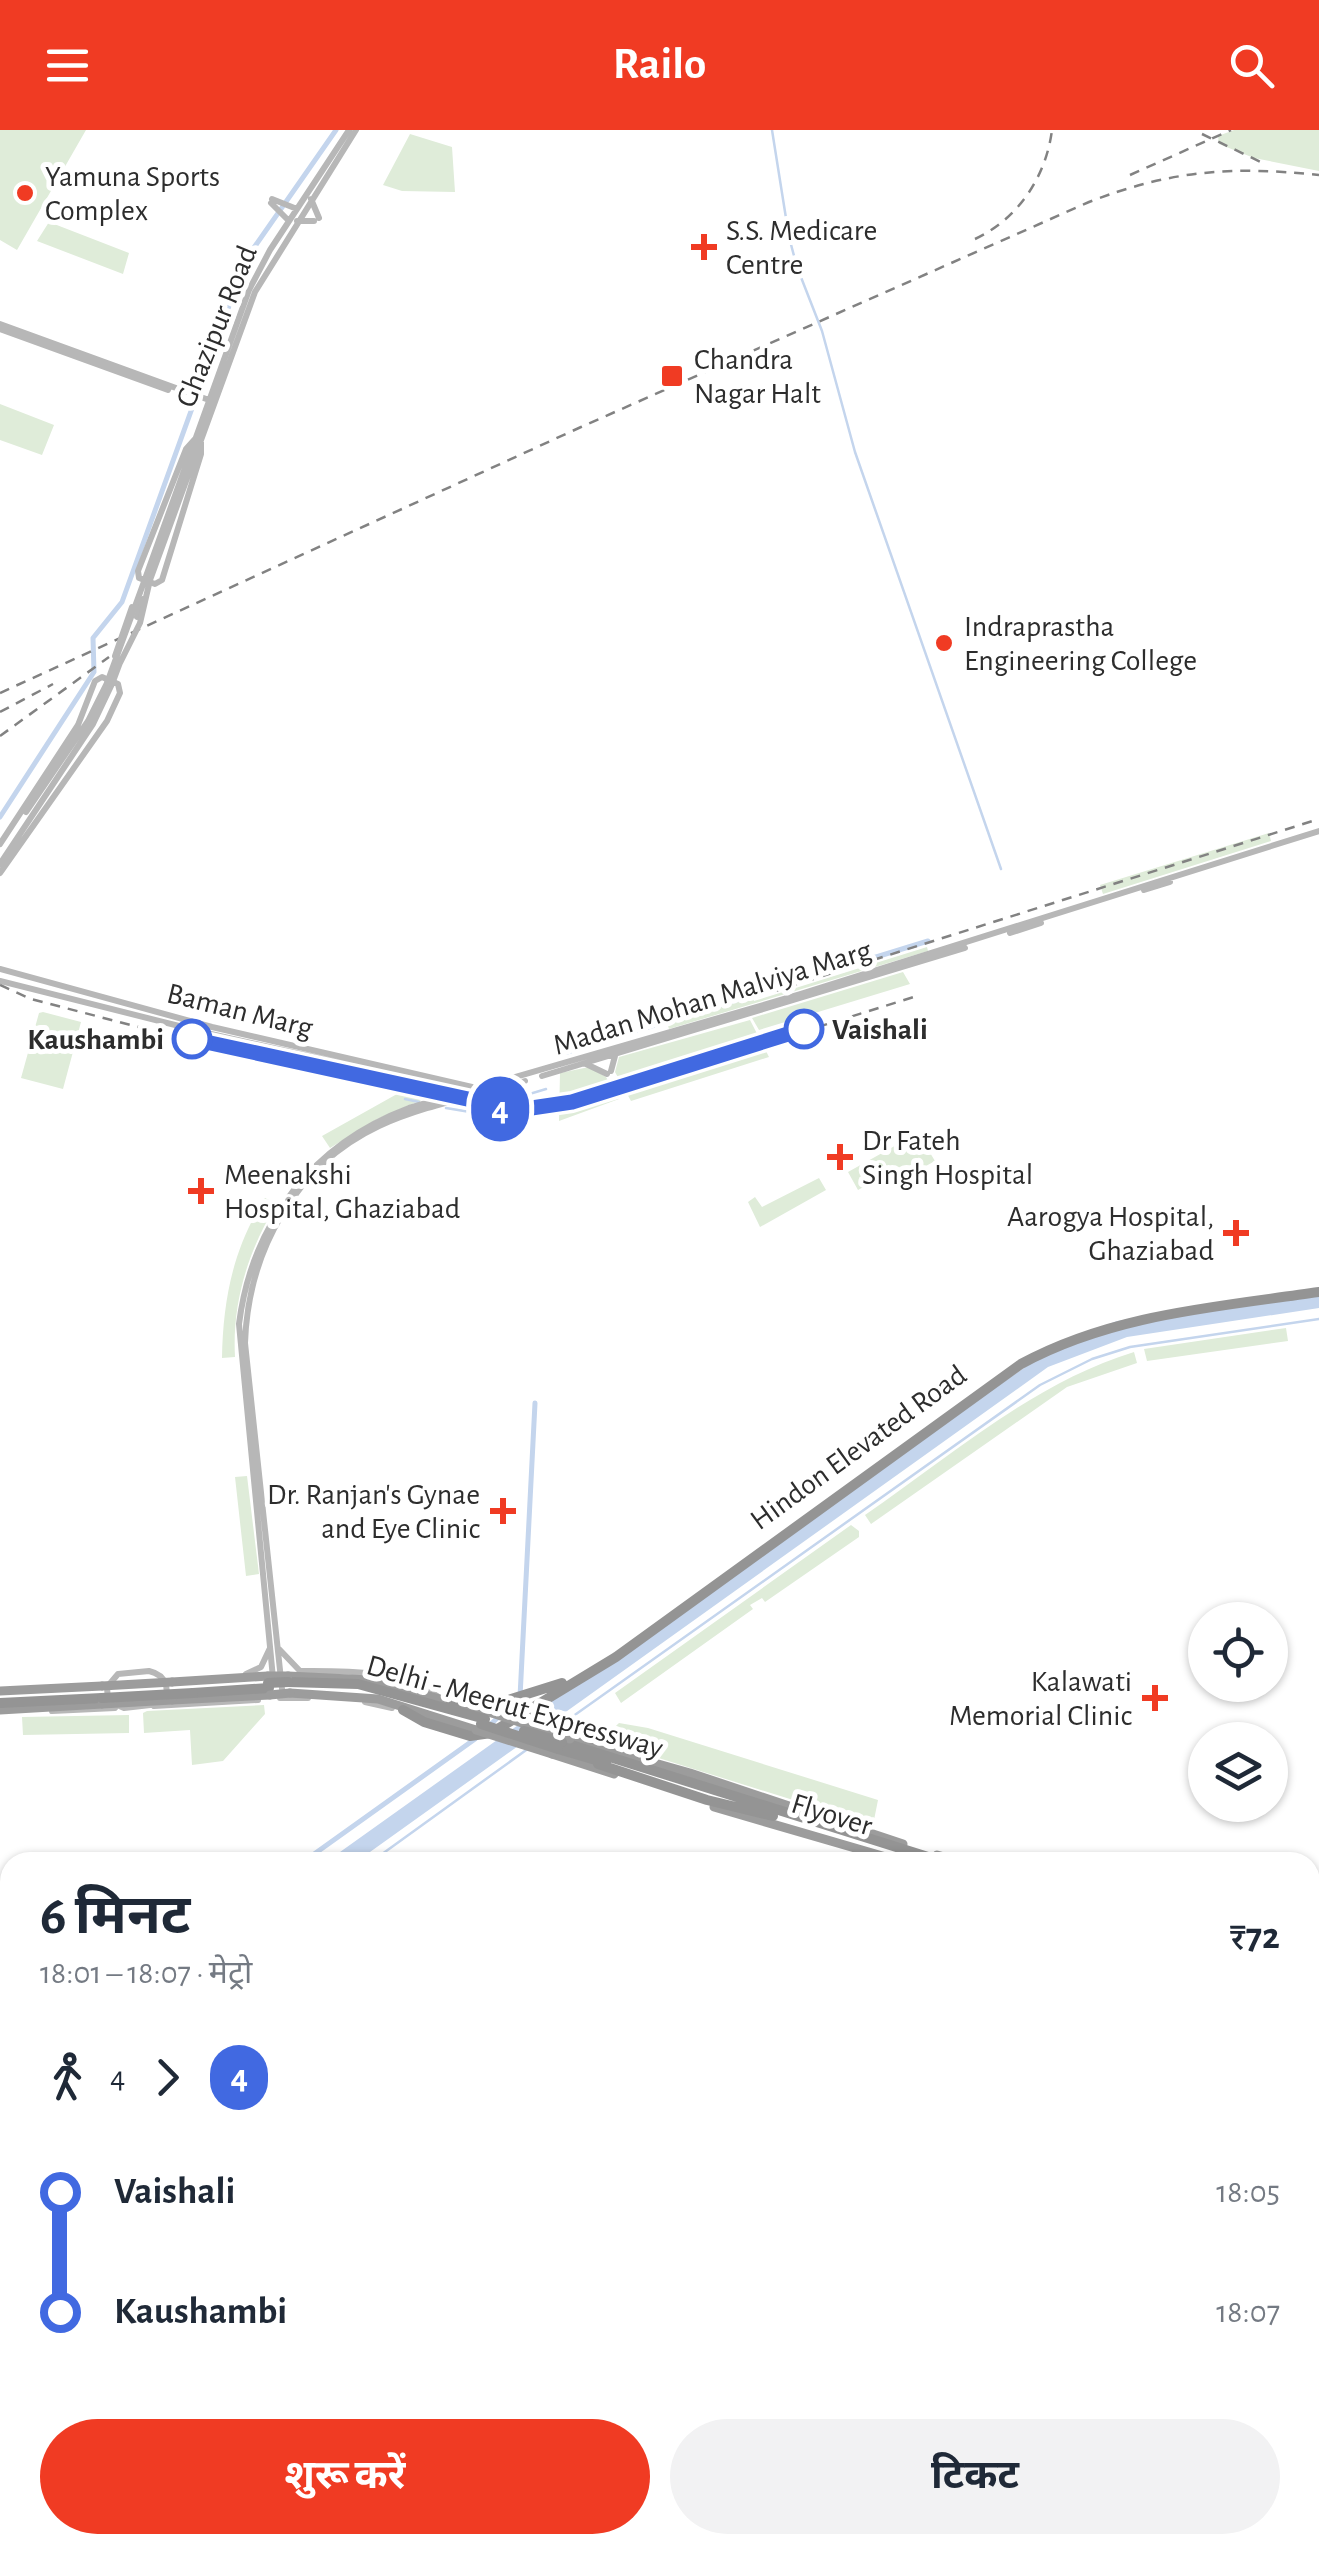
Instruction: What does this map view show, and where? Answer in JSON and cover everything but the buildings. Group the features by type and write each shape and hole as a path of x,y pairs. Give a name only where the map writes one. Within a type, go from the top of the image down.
{"highway":[{"name":"Hindon Elevated Road","path":"481,1726 544,1699 598,1669 1045,1351 1125,1322 1319,1289"},
{"name":"Hindon Elevated Road","path":"445,1700 473,1704 529,1695 564,1683 596,1665 1020,1360 1064,1338 1125,1316 1319,1289"},
{"path":"1,1699 320,1675 396,1685 445,1700 481,1726"},
{"name":"Delhi - Meerut Expressway","path":"1,1699 193,1690 370,1692 481,1726 599,1751 900,1852"},
{"path":"1,1699 290,1693 382,1700 442,1719 481,1726"},
{"path":"382,1700 424,1722 481,1726"},
{"name":"Delhi - Meerut Expressway","path":"561,1746 582,1756 898,1852"},
{"name":"Flyover","path":"561,1746 745,1815 796,1818"},
{"path":"599,1751 754,1794 796,1818"},
{"path":"582,1756 681,1794 774,1816"},
{"path":"686,1774 796,1818"}],"main road":[{"name":"Ghazipur Road","path":"288,220 312,198 352,130"},
{"name":"Ghazipur Road","path":"198,440 210,398 288,220 290,206 352,130"},
{"path":"290,206 271,201 288,220 316,220 312,198"},
{"path":"0,326 210,398"},
{"path":"198,440 201,454 162,580 155,584 139,578 137,573 186,449 198,440"},
{"path":"0,874 93,724 198,440"},
{"path":"118,663 147,582"},
{"path":"0,864 107,720 120,693 118,684 102,677 95,681 78,724 2,845"},
{"path":"2,845 110,684"},
{"path":"28,800 44,785"},
{"name":"Madan Mohan Malviya Marg","path":"278,1690 248,1387 246,1324 250,1292 270,1233 328,1152 372,1123 431,1102 616,1055 1319,833"},
{"name":"Madan Mohan Malviya Marg","path":"311,1172 375,1128 478,1088 801,994 1319,833"},
{"name":"Baman Marg","path":"0,969 165,1019"},
{"path":"2,982 7,975 46,984"},
{"name":"Baman Marg","path":"2,982 336,1059 450,1088 459,1097"},
{"path":"585,1064 609,1073 616,1055"},
{"name":"Baman Marg","path":"336,1059 355,1058 478,1088"},
{"path":"430,1083 436,1092 431,1102"},
{"path":"452,1084 459,1097"},
{"path":"1,1699 92,1683 118,1674 149,1671 178,1678 249,1674 263,1664 274,1642 295,1669 382,1677 427,1690 445,1700"},
{"path":"116,1708 108,1701 107,1688 118,1674"},
{"path":"154,1706 164,1700 167,1691 160,1674"},
{"path":"1,1699 116,1708 278,1690 358,1701 442,1719"}],"green space":[{"name":"Yamuna Sports Complex","path":"0,130 86,130 17,250 0,240"},
{"path":"1234,130 1319,130 1319,171 1254,158 1219,144 1218,136"},
{"path":"410,134 452,147 455,192 402,191 383,185"},
{"path":"49,222 129,253 123,274 37,241"},
{"path":"0,404 54,425 42,455 0,440"},
{"path":"1269,833 1271,841 1103,894 1100,885"},
{"path":"927,947 928,951 669,1029 667,1023 752,996 754,1001"},
{"path":"903,972 910,984 759,1030 752,1018"},
{"path":"39,1013 81,1022 63,1089 21,1078"},
{"path":"750,1020 769,1057 631,1101 615,1072 619,1057"},
{"path":"589,1067 606,1077 619,1099 559,1121 560,1073"},
{"path":"320,1068 413,1090 419,1086 431,1088 433,1095 377,1119 330,1148 322,1136 397,1094 318,1076"},
{"path":"918,1133 935,1161 904,1178 898,1168 858,1190 848,1172"},
{"path":"819,1178 826,1190 760,1227 748,1202 755,1197 762,1207"},
{"path":"265,1198 277,1204 244,1278 236,1317 235,1357 222,1358 232,1275 245,1236"},
{"path":"1286,1328 1288,1341 1147,1361 1144,1349"},
{"path":"1134,1352 1137,1363 1067,1387 871,1524 865,1515 1027,1402 1097,1365"},
{"path":"247,1476 259,1574 246,1576 235,1477"},
{"path":"851,1525 859,1531 859,1537 765,1602 762,1598 750,1605 753,1609 621,1703 615,1693"},
{"path":"264,1705 265,1714 223,1761 192,1765 190,1730 144,1733 143,1713 147,1711"},
{"path":"129,1715 129,1733 23,1735 22,1717"},
{"path":"619,1723 648,1728 878,1800 873,1825 601,1740"}],"water":[{"path":"1319,1290 1319,1308 1127,1337 1048,1367 370,1852 340,1852 1063,1341 1117,1321"}],"waterway":[{"path":"0,817 94,672 93,638 122,602 246,259 336,130"},
{"path":"772,130 797,267 822,331 855,452 1001,869"},
{"path":"567,1052 928,941"},
{"path":"446,1108 470,1112 546,1089"},
{"path":"405,1099 419,1102"},
{"path":"555,1729 1040,1385 1092,1359 1130,1347 1319,1319"},
{"path":"491,1724 520,1697 535,1403"},
{"path":"317,1852 475,1739"},
{"path":"385,1852 529,1748"}],"railway":[{"path":"975,239 1004,220 1027,195 1043,164 1052,130"},
{"path":"1130,175 1231,130"},
{"path":"1202,134 1265,164"},
{"path":"0,693 581,427 1089,202 1148,183 1202,173 1319,175"},
{"path":"0,736 109,657"},
{"path":"0,712 53,684"},
{"path":"753,998 1319,819"},
{"path":"0,985 31,999 192,1041 477,1106 529,1112 572,1104 917,996"}],"metro line":[{"name":"4","path":"192,1039 494,1108 518,1110 572,1102 804,1029"}],"place":[{"name":"Yamuna Sports Complex","path":"25,193"},
{"name":"S.S. Medicare Centre","path":"704,247"},
{"name":"Chandra Nagar Halt","path":"672,376"},
{"name":"Indraprastha Engineering College","path":"944,643"},
{"name":"Vaishali","path":"804,1029"},
{"name":"Kaushambi","path":"192,1039"},
{"name":"Dr Fateh Singh Hospital","path":"840,1157"},
{"name":"Meenakshi Hospital, Ghaziabad","path":"201,1191"},
{"name":"Aarogya Hospital, Ghaziabad","path":"1236,1233"},
{"name":"Dr. Ranjan's Gynae and Eye Clinic","path":"503,1511"},
{"name":"Kalawati Memorial Clinic","path":"1155,1698"}]}
